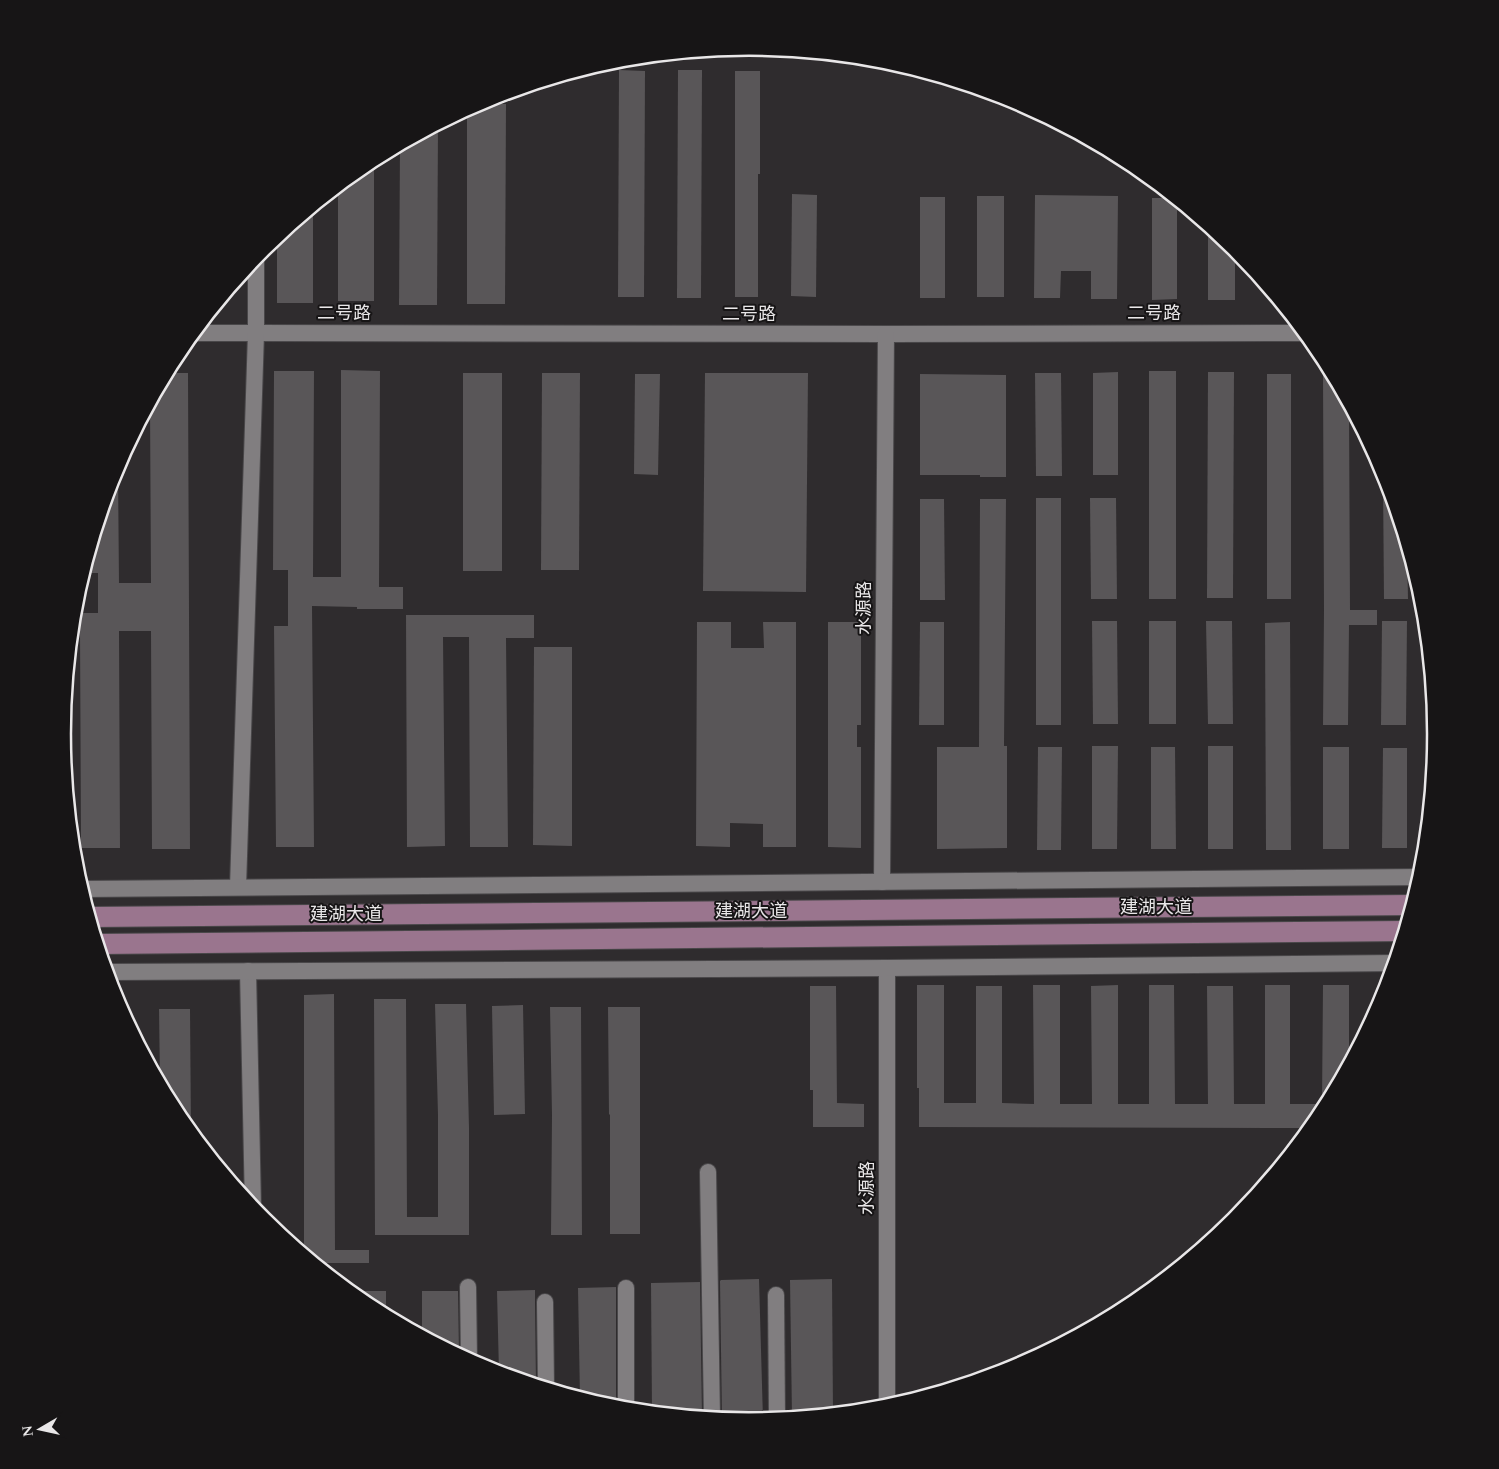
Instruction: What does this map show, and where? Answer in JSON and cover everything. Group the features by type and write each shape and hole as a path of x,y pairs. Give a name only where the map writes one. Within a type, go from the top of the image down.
{"main road":[{"name":"建湖大道","path":"96,917 1406,905"},
{"name":"建湖大道","path":"104,944 1399,931"}],"street":[{"path":"238,887 256,333 256,270"},
{"name":"二号路","path":"203,333 1296,333"},
{"name":"水源路","path":"882,882 886,334"},
{"path":"89,889 1413,876"},
{"path":"114,972 887,968 1388,962"},
{"name":"水源路","path":"887,968 887,1399"},
{"path":"248,971 253,1196"},
{"path":"708,1172 712,1411"},
{"path":"468,1288 469,1351"},
{"path":"626,1288 626,1401"},
{"path":"776,1295 777,1412"},
{"path":"545,1302 546,1382"}],"building":[{"path":"619,70 645,71 644,297 618,297"},
{"path":"678,70 702,70 701,298 677,298"},
{"path":"735,71 760,71 758,297 735,297"},
{"path":"500,104 506,104 505,304 467,304 467,118"},
{"path":"438,132 437,305 399,305 400,154"},
{"path":"374,170 374,301 338,301 338,195"},
{"path":"792,194 817,195 816,297 791,296"},
{"path":"1035,195 1118,196 1117,299 1091,299 1091,271 1061,271 1060,298 1034,298"},
{"path":"977,196 1004,196 1004,297 977,297"},
{"path":"920,197 945,197 945,298 920,298"},
{"path":"1152,198 1164,198 1177,208 1177,299 1152,300"},
{"path":"313,216 313,303 277,303 277,248"},
{"path":"1208,235 1235,261 1235,300 1208,300"},
{"path":"341,370 380,371 379,587 403,587 403,609 357,609 357,607 312,606 314,847 276,847 274,626 288,626 288,570 273,570 274,371 314,371 313,577 341,577"},
{"path":"1149,371 1176,371 1176,599 1149,599"},
{"path":"1118,372 1118,475 1093,475 1093,373"},
{"path":"1208,372 1234,372 1233,598 1207,598"},
{"path":"176,373 188,373 190,849 152,849 151,631 119,631 120,848 81,848 79,631 82,613 98,613 98,573 91,573 107,516 118,487 119,583 151,583 150,418"},
{"path":"463,373 502,373 502,571 463,571"},
{"path":"542,373 580,373 579,570 541,570"},
{"path":"705,373 808,373 806,592 703,591"},
{"path":"1035,373 1061,373 1062,476 1036,476"},
{"path":"635,374 660,374 658,475 634,474"},
{"path":"920,374 1006,375 1006,477 920,475"},
{"path":"1267,374 1291,374 1291,599 1267,599"},
{"path":"1323,374 1349,418 1350,610 1377,610 1377,625 1349,625 1348,725 1323,725"},
{"path":"1383,493 1405,559 1407,569 1408,599 1384,599"},
{"path":"1036,498 1061,498 1061,725 1036,725"},
{"path":"1090,498 1116,498 1117,599 1091,599"},
{"path":"920,499 944,499 945,600 920,600"},
{"path":"980,499 1006,499 1004,746 1007,746 1007,848 937,849 937,747 979,747"},
{"path":"406,615 534,615 534,638 506,638 508,847 470,847 469,637 443,637 445,846 407,847"},
{"path":"1092,621 1117,621 1118,724 1093,724"},
{"path":"1149,621 1176,621 1176,724 1149,724"},
{"path":"1206,621 1232,621 1233,724 1208,724"},
{"path":"1382,621 1407,621 1406,725 1381,725"},
{"path":"697,622 731,622 731,648 764,648 763,622 796,622 796,847 763,847 763,824 730,823 730,847 696,846"},
{"path":"828,622 861,622 861,725 857,725 857,747 861,747 861,848 828,847"},
{"path":"920,622 944,622 944,725 919,725"},
{"path":"1290,622 1291,850 1266,850 1265,623"},
{"path":"534,647 572,647 572,846 533,845"},
{"path":"1092,746 1118,746 1117,849 1092,849"},
{"path":"1208,746 1233,746 1233,849 1208,849"},
{"path":"1038,747 1062,747 1061,850 1037,850"},
{"path":"1151,747 1175,747 1176,849 1151,849"},
{"path":"1323,747 1349,747 1349,849 1323,849"},
{"path":"1383,748 1407,748 1407,848 1382,848"},
{"path":"917,985 944,985 944,1103 976,1103 976,986 1002,986 1002,1103 1034,1104 1033,985 1060,985 1060,1104 1092,1104 1091,986 1118,985 1118,1104 1149,1104 1149,985 1174,985 1175,1104 1208,1104 1207,986 1233,986 1234,1104 1265,1104 1265,985 1290,985 1290,1104 1318,1104 1301,1128 919,1127 919,1088 917,1088"},
{"path":"1323,985 1349,985 1349,1051 1322,1097"},
{"path":"810,986 836,986 837,1103 864,1104 864,1127 813,1127 813,1090 810,1090"},
{"path":"334,994 335,1250 369,1250 369,1263 325,1263 304,1246 304,995"},
{"path":"374,999 406,999 407,1217 438,1217 435,1004 466,1004 469,1235 375,1235"},
{"path":"523,1005 525,1114 494,1115 492,1006"},
{"path":"550,1007 581,1007 582,1235 551,1235 552,1115"},
{"path":"608,1007 640,1007 640,1234 610,1234"},
{"path":"159,1009 190,1009 191,1118 160,1070"},
{"path":"759,1279 763,1412 722,1412 721,1280"},
{"path":"832,1279 833,1407 792,1411 790,1280"},
{"path":"700,1282 702,1411 652,1406 651,1283"},
{"path":"616,1287 616,1400 580,1391 578,1288"},
{"path":"535,1290 536,1378 499,1364 497,1291"},
{"path":"363,1291 386,1291 386,1306"},
{"path":"422,1291 458,1291 459,1347 422,1328"}]}
